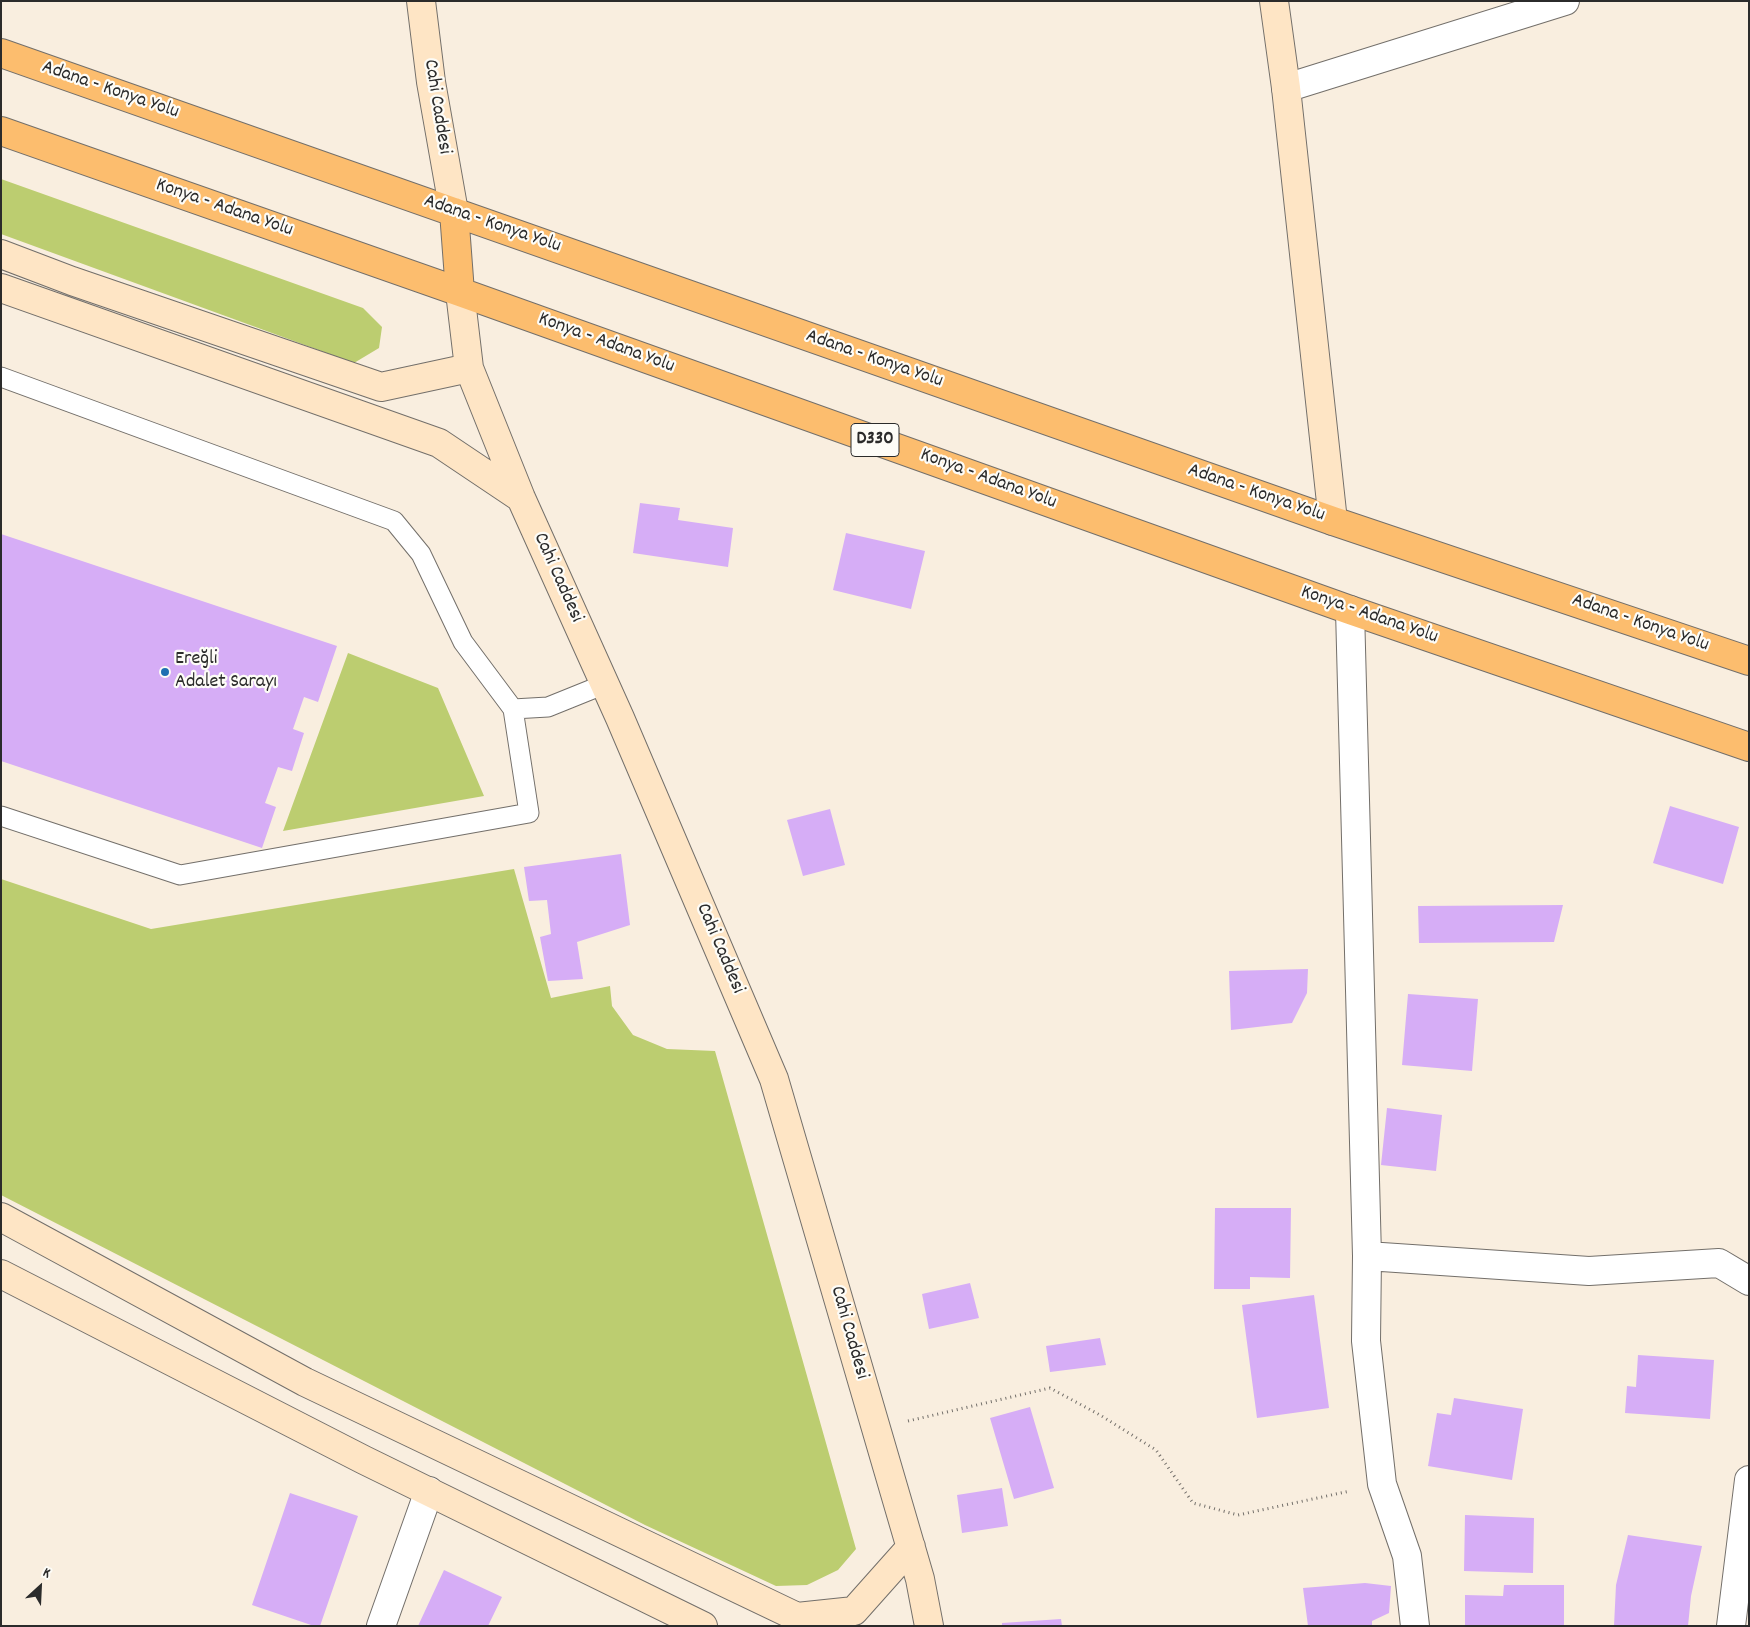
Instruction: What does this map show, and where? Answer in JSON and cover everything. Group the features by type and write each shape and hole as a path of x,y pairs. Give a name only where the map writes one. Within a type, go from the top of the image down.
{"highway":[{"name":"Adana - Konya Yolu","path":"1,53 1332,521 1749,661"},
{"name":"Konya - Adana Yolu","path":"1,131 460,292 1350,610 1749,747"},
{"path":"454,212 460,292"}],"main road":[{"name":"Cahi Caddesi","path":"422,1 431,82 454,212"},
{"path":"1274,1 1286,88 1332,521"},
{"path":"1,254 72,281 381,387 469,368"},
{"path":"1,288 439,443 521,498"},
{"name":"Cahi Caddesi","path":"460,292 469,368 521,498 605,684 774,1079 911,1547 920,1579 929,1626"},
{"path":"1,1217 306,1382 796,1617 854,1611 911,1547"},
{"path":"1,1274 429,1491 703,1626"}],"street":[{"path":"1286,88 1565,1"},
{"path":"1350,610 1367,1256 1366,1341 1382,1484 1407,1556 1415,1626"},
{"path":"1367,1256 1589,1271 1719,1263 1749,1281"},
{"path":"1730,1626 1749,1480"},
{"path":"381,1626 429,1491"}],"lane":[{"path":"1,378 394,522 421,554 463,642 513,709 529,813 180,875 1,816"},
{"path":"513,709 548,707 605,684"}],"path":[{"path":"876,1428 1050,1388 1100,1415 1156,1450 1193,1503 1238,1515 1382,1484"}],"green space":[{"path":"1,179 363,308 382,327 379,348 354,363 1,234"},
{"path":"348,653 438,688 484,796 283,831"},
{"path":"514,869 551,998 610,986 612,1006 633,1035 667,1049 715,1051 856,1549 838,1570 807,1585 776,1586 645,1525 1,1195 1,879 151,929"}],"building":[{"path":"640,503 680,508 678,520 733,528 728,567 633,553"},
{"path":"846,533 925,551 911,609 833,590"},
{"name":"Ereğli Adalet Sarayı","path":"1,534 337,646 318,702 304,697 293,729 304,733 292,771 278,767 265,803 276,807 262,848 1,761"},
{"path":"1670,806 1739,827 1723,884 1653,863"},
{"path":"830,809 845,865 803,876 787,820"},
{"path":"621,854 630,925 577,942 583,979 548,981 540,937 551,934 547,900 529,901 524,867"},
{"path":"1563,905 1554,942 1419,943 1418,906"},
{"path":"1308,969 1307,993 1292,1023 1231,1030 1229,971"},
{"path":"1408,994 1478,999 1472,1071 1402,1065"},
{"path":"1387,1108 1442,1115 1436,1171 1381,1165"},
{"path":"1215,1208 1291,1208 1290,1278 1250,1277 1250,1289 1214,1289"},
{"path":"970,1283 979,1318 929,1329 922,1294"},
{"path":"1314,1295 1329,1408 1257,1418 1242,1305"},
{"path":"1100,1338 1106,1365 1050,1372 1046,1346"},
{"path":"1638,1355 1714,1360 1710,1419 1625,1413 1627,1386 1636,1387"},
{"path":"1454,1398 1523,1409 1512,1480 1428,1466 1437,1413 1451,1415"},
{"path":"1030,1407 1054,1488 1014,1499 990,1418"},
{"path":"1002,1488 1008,1526 962,1533 957,1495"},
{"path":"290,1493 358,1516 320,1626 314,1626 252,1605"},
{"path":"1465,1515 1534,1518 1533,1573 1464,1571"},
{"path":"1628,1535 1702,1546 1691,1596 1688,1626 1614,1626 1616,1585"},
{"path":"444,1570 502,1597 488,1626 418,1626"},
{"path":"1365,1583 1391,1586 1389,1613 1372,1621 1372,1626 1308,1626 1303,1588"},
{"path":"1504,1585 1564,1585 1564,1626 1465,1626 1465,1595 1503,1596"},
{"path":"1061,1619 1062,1626 1002,1626 1002,1623"}],"place":[{"name":"Ereğli Adalet Sarayı","path":"165,672"}]}
